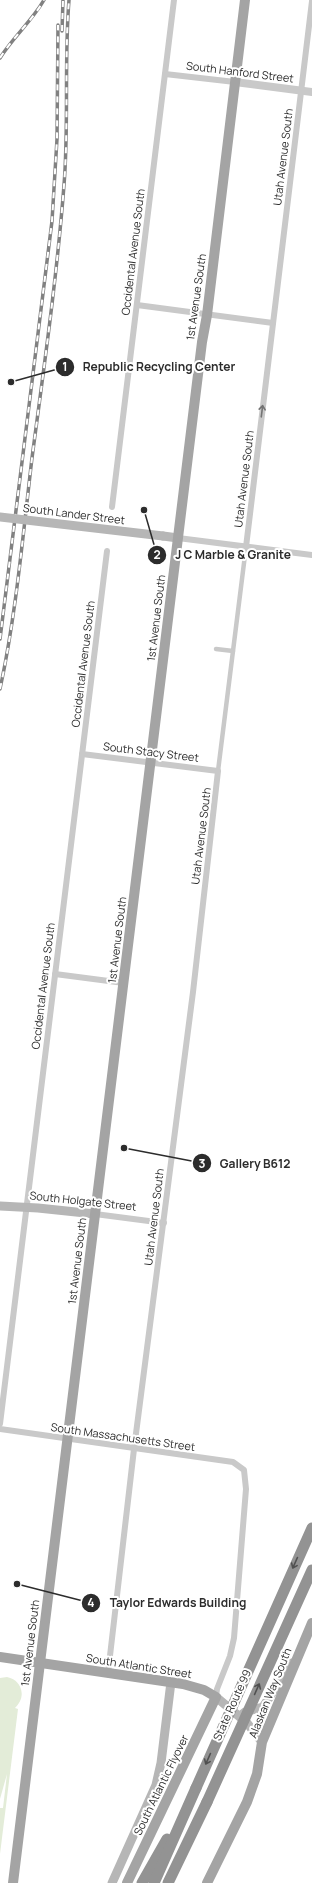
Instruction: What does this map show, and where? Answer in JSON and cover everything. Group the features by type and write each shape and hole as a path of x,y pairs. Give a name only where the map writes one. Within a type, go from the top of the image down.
{"highway":[{"name":"State Route 99","path":"154,1883 312,1528"},
{"name":"State Route 99","path":"168,1883 312,1570"},
{"path":"142,1883 193,1793"},
{"path":"175,1883 196,1836 196,1823"}],"main road":[{"name":"1st Avenue South","path":"13,1883 245,0"},
{"name":"South Lander Street","path":"0,517 178,538"},
{"name":"South Holgate Street","path":"0,1206 27,1207 95,1214"},
{"name":"Alaskan Way South","path":"207,1883 247,1802 257,1774 262,1742 312,1623"},
{"path":"240,1716 245,1712 263,1707 300,1650"},
{"name":"South Atlantic Street","path":"0,1658 171,1682 204,1690 216,1697 240,1716 262,1742"},
{"path":"112,1883 157,1780 161,1763 171,1682"},
{"name":"South Atlantic Flyover","path":"127,1883 216,1697"}],"street":[{"name":"Occidental Avenue South","path":"112,507 174,0"},
{"name":"Utah Avenue South","path":"108,1673 134,1449 194,984 218,771 312,1"},
{"name":"South Hanford Street","path":"165,74 312,92"},
{"path":"137,304 207,315 273,323"},
{"name":"South Lander Street","path":"178,538 312,555"},
{"name":"Occidental Avenue South","path":"0,1424 107,551"},
{"path":"216,649 233,651"},
{"name":"South Stacy Street","path":"82,754 218,771"},
{"path":"55,974 124,983"},
{"name":"South Holgate Street","path":"95,1214 164,1223"},
{"name":"South Massachusetts Street","path":"0,1429 232,1462 243,1468 245,1472 246,1490 234,1638 230,1656 217,1689 216,1697"}],"green space":[{"path":"7,1677 19,1685 22,1694 19,1704 15,1708 18,1709 0,1854 0,1808 3,1808 7,1774 0,1799 0,1678"}],"railway":[{"path":"0,58 44,0"},
{"path":"62,31 63,0"},
{"path":"0,689 15,603 58,253 64,185 69,0"},
{"path":"0,639 52,221 57,139 58,25"}],"place":[{"name":"Republic Recycling Center","path":"11,382"},
{"name":"J C Marble & Granite","path":"144,510"},
{"name":"Gallery B612","path":"124,1148"},
{"name":"Taylor Edwards Building","path":"17,1584"}]}
